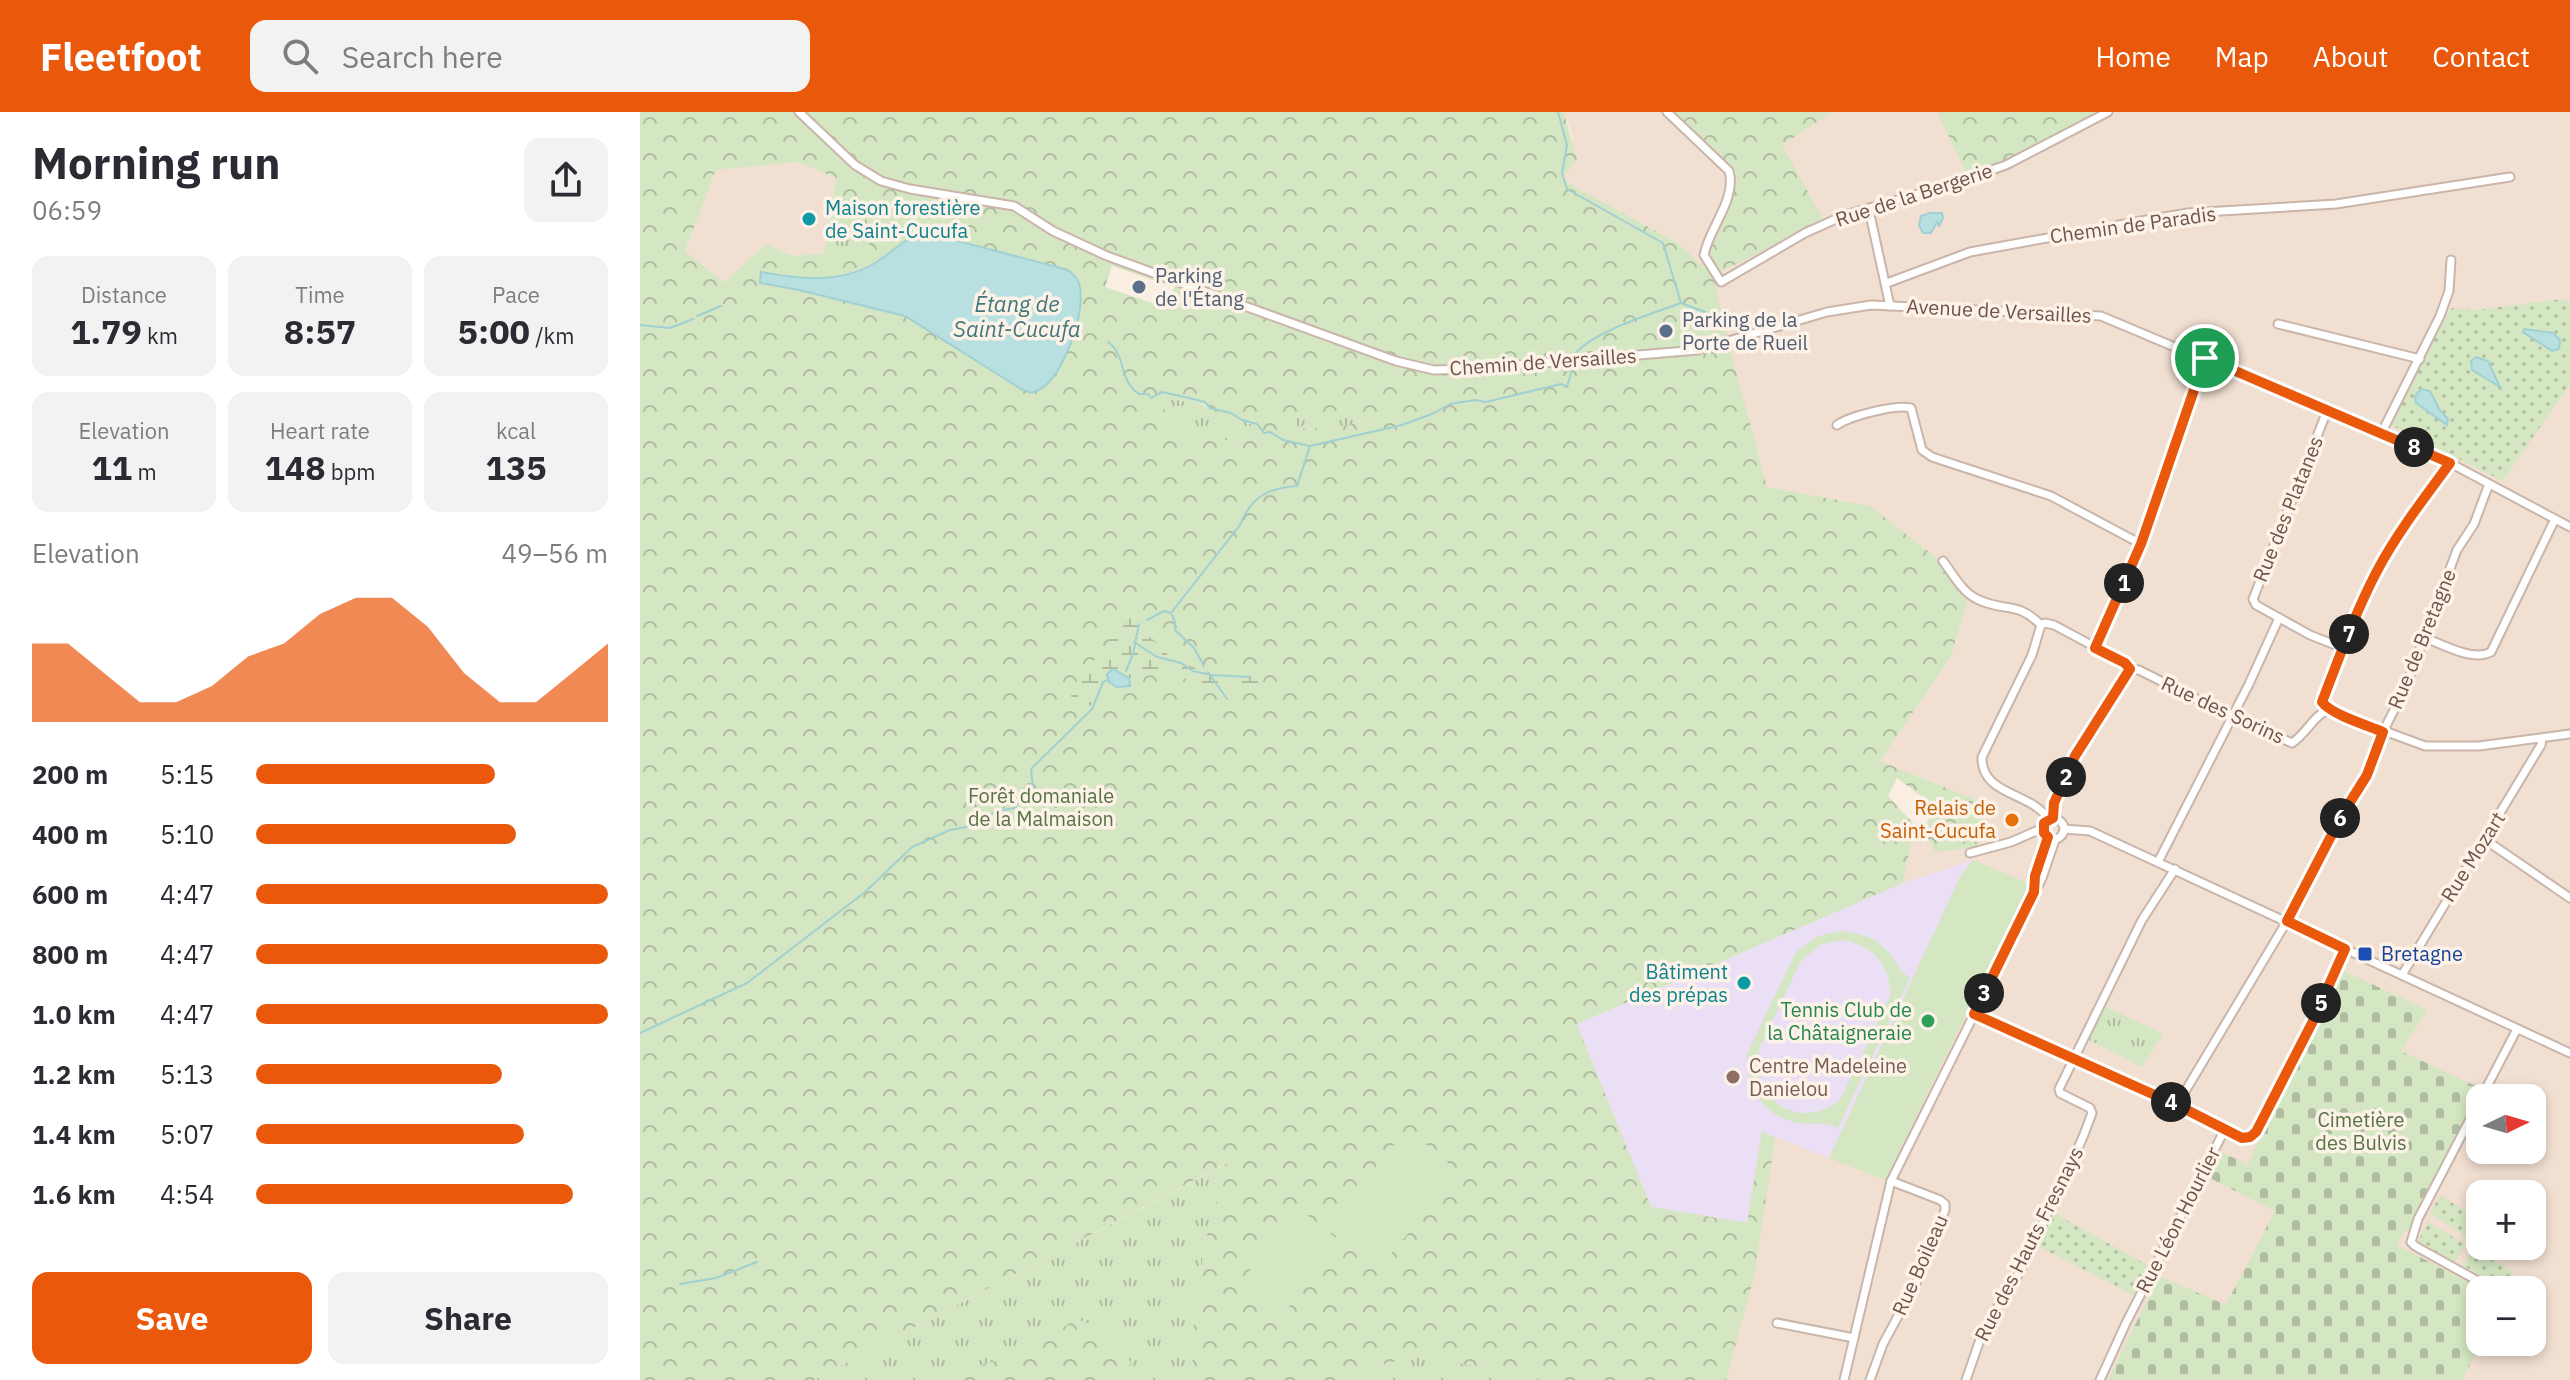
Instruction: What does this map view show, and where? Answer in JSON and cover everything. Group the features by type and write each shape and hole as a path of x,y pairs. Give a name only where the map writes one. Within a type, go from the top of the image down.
{"street":[{"name":"Chemin de Versailles","path":"799,112 855,165 881,181 910,189 1014,206 1075,241 1172,282 1396,361 1434,370 1506,367 1698,350 1769,330"},
{"name":"Rue de la Bergerie","path":"1667,112 1729,171 1729,192 1704,255 1721,282 1805,233 1845,215 2006,165 2108,112"},
{"name":"Chemin de Paradis","path":"1887,283 1970,252 2152,219 2188,213 2336,204 2510,177"},
{"path":"1869,210 1890,306"},
{"path":"2381,434 2420,359 2449,291 2451,260"},
{"name":"Avenue de Versailles","path":"1769,330 1827,312 1871,305 2101,316 2450,463 2570,527"},
{"path":"2278,324 2420,359"},
{"path":"2095,648 2141,544 2205,358"},
{"path":"1837,425 1845,419 1905,406 1911,408 1922,450 1932,457 2051,496 2141,544"},
{"name":"Rue des Platanes","path":"2327,411 2253,599 2256,605 2310,635 2343,648"},
{"path":"2450,463 2418,506 2379,568 2322,702 2328,710 2425,746 2479,746 2570,734"},
{"name":"Rue de Bretagne","path":"2287,921 2342,815 2367,775 2383,732 2406,686 2457,550 2474,524 2489,484"},
{"path":"2423,637 2474,656 2491,652 2555,519"},
{"name":"Rue des Sorins","path":"1943,561 1976,599 2028,612 2041,625 2054,625 2125,663 2130,669 2139,670 2292,743 2303,736 2321,712 2328,710"},
{"path":"2158,862 2279,618"},
{"path":"2041,625 2032,655 1982,757 1982,764 1987,777 1997,787 2043,811 2051,819 2058,820 2064,829"},
{"path":"1970,853 2011,842 2043,828 2051,819 2054,803 2075,756 2130,669"},
{"name":"Rue Mozart","path":"2402,975 2541,745 2542,738"},
{"path":"1844,1380 1891,1181 2042,878 2051,839 2043,828"},
{"path":"2064,829 2090,831 2570,1053"},
{"path":"2051,839 2063,834 2064,829"},
{"path":"2484,839 2570,898"},
{"name":"Rue des Hauts Fresnays","path":"1966,1380 1983,1331 2021,1270 2092,1113 2090,1108 2060,1093 2059,1089 2142,920 2175,869"},
{"path":"2177,1105 2287,921"},
{"path":"2225,1129 2242,1138 2256,1132 2312,1023 2345,949"},
{"name":"Rue Léon Hourlier","path":"1974,1014 2225,1129 2100,1380"},
{"path":"2489,1084 2517,1029"},
{"path":"2466,1128 2418,1219 2411,1242 2470,1276"},
{"name":"Rue Boileau","path":"1870,1380 1883,1344 1917,1281 1945,1210 1945,1204 1940,1200 1891,1181"},
{"path":"1777,1323 1854,1338"}],"shaded area":[{"path":"1564,112 2570,112 2570,1380 1192,1380 1911,842 1930,840 1986,804 1880,761 1951,656 1870,506 1766,487 1728,342 1676,242 1561,179 1573,138"},
{"path":"798,162 836,178 824,253 793,256 766,244 724,282 685,251 716,170"},
{"name":"Centre Madeleine Danielou","path":"1973,860 1961,875 1829,1158 1762,1132 1747,1223 1651,1207 1577,1024 1903,883"}],"green space":[{"name":"Forêt domaniale de la Malmaison","path":"640,112 1564,112 1577,160 1561,179 1676,242 1713,275 1767,487 1870,506 1938,559 1967,601 1951,656 1880,761 1986,804 1978,847 1935,852 1930,840 1911,842 1903,883 1577,1024 1651,1207 1747,1223 1762,1131 1775,1138 1754,1277 1726,1380 1540,1380 1534,1376 1416,1356 1377,1366 1361,1380 1192,1380 1194,1311 1206,1239 1227,1163 814,1380 640,1380","holes":["798,162 836,178 830,216 857,211 866,219 874,234 860,256 848,256 825,248 824,253 793,256 766,244 724,282 685,251 716,170","928,233 1068,270 1077,278 1081,291 1031,393 905,316 799,290 760,284 761,272 822,279 869,265","1112,266 1174,287 1167,308 1105,287","1170,399 1206,405 1213,411 1258,427 1258,437 1254,441 1225,440 1200,431 1177,429 1166,419 1164,405","1347,409 1374,417 1342,427 1296,429 1294,419","1897,778 1933,808 1923,834 1888,796"]},
{"path":"1672,112 1832,112 1782,145 1824,221 1722,271 1711,265 1704,256 1737,180 1736,172"},
{"path":"1937,112 2100,112 2016,158 1967,174"},
{"path":"857,211 866,219 874,234 866,250 860,256 848,256 825,248 830,216"},
{"path":"2564,299 2570,304 2570,384 2504,479 2505,482 2391,425 2452,308 2475,310"},
{"path":"1167,399 1202,405 1258,427 1258,437 1254,441 1225,440 1200,431 1177,429 1166,419 1164,405"},
{"path":"1347,409 1376,416 1342,427 1296,429 1293,419"},
{"path":"1130,618 1168,655 1211,675 1260,676 1262,687 1233,688 1166,673 1129,678 1113,669 1107,674 1109,682 1094,704 1073,711 1071,695 1082,675"},
{"name":"Tennis Club de la Châtaigneraie","path":"1973,860 2030,884 1885,1180 1829,1158 1961,875"},
{"path":"1839,931 1867,937 1885,948 1910,978 1838,1128 1794,1122 1773,1112 1758,1097 1747,1066 1747,1054 1796,952 1818,936","holes":["1840,940 1870,951 1883,966 1890,985 1890,997 1840,1100 1818,1112 1801,1113 1783,1108 1767,1094 1757,1072 1759,1049 1801,961 1820,945"]},
{"name":"Cimetière des Bulvis","path":"2340,969 2427,1010 2401,1051 2471,1084 2466,1084 2466,1120 2408,1231 2405,1230 2397,1245 2466,1281 2466,1356 2475,1356 2462,1380 2108,1380 2159,1276 2226,1305 2275,1211 2206,1176 2218,1151 2248,1164"},
{"path":"2105,1006 2163,1034 2142,1067 2089,1040"},
{"path":"1407,1129 1459,1172 1381,1266 1329,1223"},
{"path":"1228,1163 1206,1239 1194,1311 1192,1380 814,1380"},
{"path":"2440,1195 2466,1212 2466,1236 2430,1213"},
{"path":"1298,1208 1340,1241 1282,1316 1240,1283"},
{"path":"2052,1212 2149,1266 2133,1295 2036,1245"},
{"path":"2428,1222 2465,1244 2455,1263 2418,1241"},
{"path":"2467,1260 2494,1260 2513,1272 2511,1276 2481,1276 2464,1266"},
{"path":"1076,1319 1103,1330 1121,1346 1131,1363 1122,1380 954,1380 953,1374 1030,1350"},
{"path":"1416,1356 1534,1376 1540,1380 1361,1380 1377,1366"}],"water":[{"path":"1942,213 1943,218 1931,233 1923,233 1919,225 1921,216"},
{"name":"Étang de Saint-Cucufa","path":"928,233 1068,270 1076,278 1080,303 1074,334 1062,364 1044,387 1031,393 1021,389 905,316 760,283 761,272 819,278 861,270 912,237"},
{"path":"2524,329 2553,333 2560,340 2559,349 2552,351 2523,332"},
{"path":"2476,357 2488,361 2500,387 2472,370 2471,361"},
{"path":"2421,389 2430,391 2448,419 2447,425 2416,403 2415,396"},
{"path":"1113,669 1129,678 1130,686 1117,687 1109,682 1107,674"}],"waterway":[{"path":"1558,112 1567,145 1562,173 1567,189 1663,243 1681,303"},
{"path":"1574,356 1593,339 1607,332 1681,303 1713,315 1720,314"},
{"path":"697,316 721,306"},
{"path":"640,325 670,328 693,319"},
{"path":"1108,342 1118,354 1128,382 1139,394 1148,394 1151,398 1162,392 1205,402 1210,408 1257,424 1264,433 1270,432 1283,440 1310,446 1402,425 1450,404 1475,400 1486,402 1561,384 1567,387 1573,366"},
{"path":"1147,620 1164,611 1171,613 1255,501 1277,489 1297,486 1310,446"},
{"path":"1172,615 1175,630 1194,648 1204,666"},
{"path":"1126,671 1139,624"},
{"path":"1134,642 1157,657 1181,663 1193,671 1250,677"},
{"path":"1208,672 1227,699"},
{"path":"640,1033 747,983 865,892 912,847 950,830 972,826 997,811 1015,808 1023,796 1033,789 1031,769 1092,709 1103,682 1108,680"},
{"path":"680,1284 716,1278 757,1262"}],"place":[{"name":"Maison forestière de Saint-Cucufa","path":"809,219"},
{"name":"Parking de l'Étang","path":"1139,287"},
{"name":"Parking de la Porte de Rueil","path":"1666,331"},
{"name":"Relais de Saint-Cucufa","path":"2012,820"},
{"name":"Bretagne","path":"2365,954"},
{"name":"Bâtiment des prépas","path":"1744,983"},
{"name":"Tennis Club de la Châtaigneraie","path":"1928,1021"},
{"name":"Centre Madeleine Danielou","path":"1733,1077"}],"route":[{"path":"2205,358 2450,463 2418,506 2379,568 2322,702 2328,710 2383,732 2367,775 2342,815 2287,921 2345,949 2312,1023 2256,1132 2242,1138 2177,1105 1974,1014 2034,892 2035,876 2048,837 2044,833 2044,823 2053,818 2054,803 2075,756 2130,669 2125,663 2095,648 2141,544 2205,358"}]}
